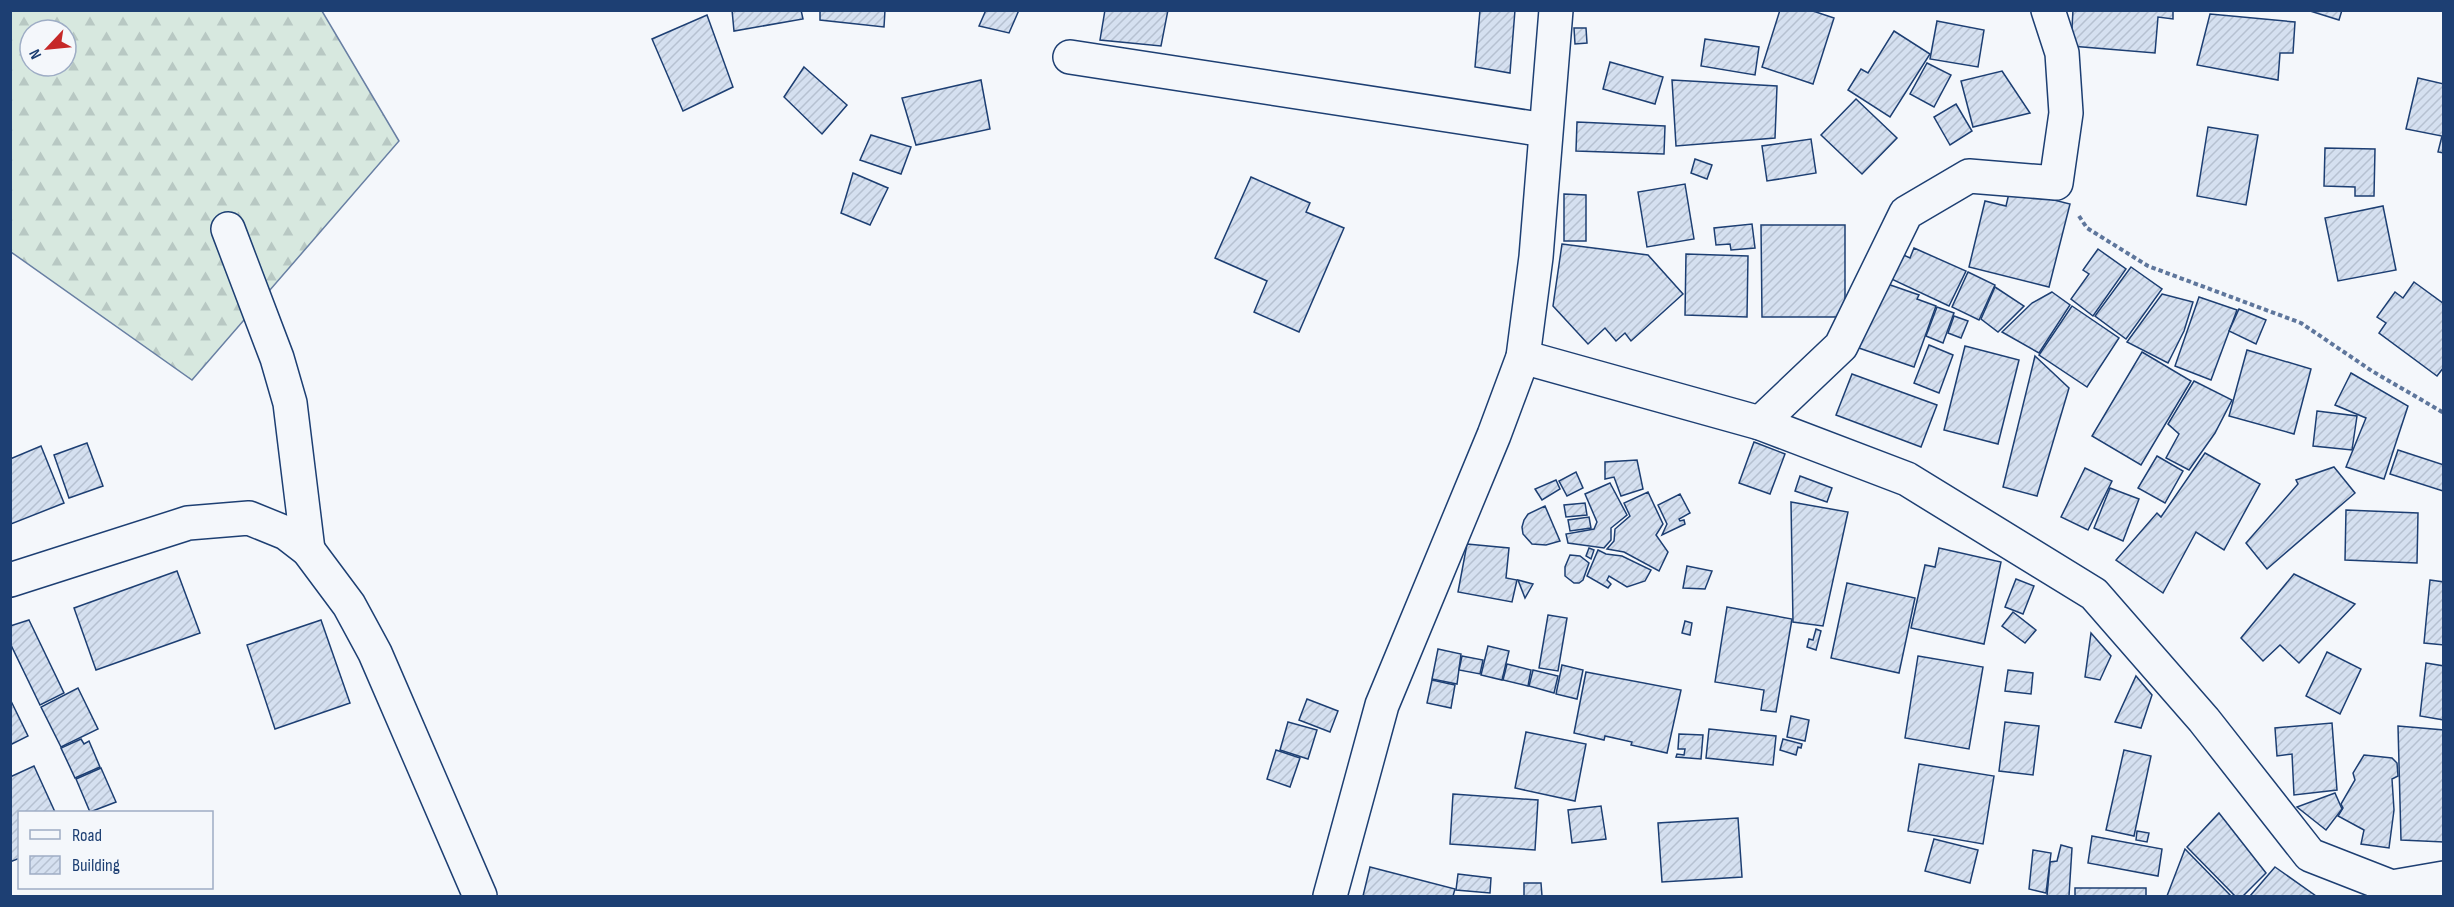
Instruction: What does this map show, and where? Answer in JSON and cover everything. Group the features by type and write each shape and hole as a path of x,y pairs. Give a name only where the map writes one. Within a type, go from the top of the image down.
{"street":[{"path":"1330,897 1382,705 1494,435 1523,357 1536,257 1556,10"},
{"path":"1760,423 1841,346 1906,213 1969,176 2056,183 2066,113 2062,52 2048,10"},
{"path":"1070,57 1545,130"},
{"path":"228,229 277,358 290,403 308,550"},
{"path":"1523,357 1760,423 1907,479 2094,594 2204,720 2310,855 2392,887 2444,878"},
{"path":"10,580 188,523 249,518 286,533 308,550 350,605 375,653 480,897"}],"path":[{"path":"2056,183 2087,228 2148,266 2301,323 2372,370 2444,413"}],"green space":[{"path":"11,11 322,11 399,141 192,380 11,252"}],"building":[{"path":"732,10 801,10 803,19 734,31"},
{"path":"820,10 885,10 884,27 820,20"},
{"path":"986,10 1019,10 1009,33 979,26"},
{"path":"1105,10 1168,10 1161,46 1100,40"},
{"path":"1480,10 1515,10 1510,73 1475,67"},
{"path":"1780,10 1810,10 1834,18 1813,84 1762,67"},
{"path":"2073,10 2173,10 2173,19 2158,17 2155,53 2071,46"},
{"path":"2307,10 2342,10 2339,20"},
{"path":"2210,14 2295,22 2293,53 2280,53 2278,80 2197,65"},
{"path":"707,15 733,87 683,111 652,39"},
{"path":"1937,21 1984,30 1978,67 1930,59"},
{"path":"1574,28 1586,28 1587,43 1575,44"},
{"path":"1894,31 1930,54 1890,117 1848,90 1861,69 1868,73"},
{"path":"1705,39 1759,47 1755,75 1701,66"},
{"path":"1610,62 1663,77 1655,104 1603,89"},
{"path":"1927,63 1951,75 1934,107 1910,94"},
{"path":"804,67 847,105 822,134 784,97"},
{"path":"2002,71 2030,113 1973,127 1961,81"},
{"path":"2418,78 2444,84 2444,153 2438,152 2442,136 2406,129"},
{"path":"981,80 990,129 916,145 902,98"},
{"path":"1672,80 1777,86 1775,138 1676,146"},
{"path":"1856,99 1897,138 1862,174 1821,135"},
{"path":"1956,104 1972,131 1950,145 1934,117"},
{"path":"1577,122 1665,126 1664,154 1576,151"},
{"path":"2208,127 2258,135 2246,205 2197,196"},
{"path":"871,135 911,147 901,174 860,160"},
{"path":"1811,139 1816,173 1767,181 1762,146"},
{"path":"2325,148 2375,149 2374,196 2355,196 2355,187 2324,186"},
{"path":"1695,159 1712,165 1707,179 1691,173"},
{"path":"853,173 888,188 870,225 841,213"},
{"path":"1251,177 1310,203 1306,212 1344,228 1299,332 1254,312 1267,281 1215,258"},
{"path":"1685,184 1694,239 1647,247 1638,192"},
{"path":"2010,189 2070,204 2049,287 1969,267 1985,201 2006,206"},
{"path":"1564,194 1586,195 1586,241 1564,241"},
{"path":"2383,206 2396,270 2338,281 2325,218"},
{"path":"1752,224 1755,248 1731,250 1730,244 1716,245 1714,228"},
{"path":"1761,225 1845,225 1845,317 1762,317"},
{"path":"1562,244 1648,255 1683,294 1631,341 1625,333 1616,341 1605,328 1588,344 1553,306"},
{"path":"1914,248 1966,271 1949,306 1885,276 1897,252 1910,258"},
{"path":"2098,249 2126,269 2093,316 2071,299 2089,274 2083,270"},
{"path":"1686,254 1748,256 1747,317 1685,315"},
{"path":"2131,267 2162,289 2126,339 2095,316"},
{"path":"1968,272 1995,285 1979,320 1952,307"},
{"path":"1879,281 1919,295 1917,299 1936,306 1914,367 1856,347"},
{"path":"2414,282 2444,304 2444,367 2437,376 2379,333 2386,323 2377,317 2395,292 2403,298"},
{"path":"1995,287 2024,306 1998,332 1981,319"},
{"path":"2052,292 2070,305 2039,353 2002,332 2032,303"},
{"path":"2162,294 2193,302 2184,331 2168,363 2127,342"},
{"path":"2199,297 2237,310 2211,380 2175,366"},
{"path":"2072,306 2119,338 2087,387 2039,355"},
{"path":"1937,307 1954,313 1943,343 1926,336"},
{"path":"2239,309 2266,320 2256,344 2229,331"},
{"path":"1954,316 1968,321 1961,338 1948,333"},
{"path":"1929,345 1953,355 1939,393 1914,383"},
{"path":"1965,346 2019,360 1998,444 1944,430"},
{"path":"2247,350 2311,369 2294,434 2229,416"},
{"path":"2142,352 2191,381 2141,465 2092,436"},
{"path":"2035,356 2069,388 2037,496 2003,487"},
{"path":"2351,373 2408,406 2384,479 2346,467 2366,418 2335,405"},
{"path":"1852,374 1937,405 1921,447 1836,415"},
{"path":"2194,381 2232,400 2215,433 2189,470 2166,458 2179,434 2168,424"},
{"path":"2317,411 2357,416 2352,450 2313,446"},
{"path":"1754,442 1785,454 1770,494 1739,483"},
{"path":"87,443 103,486 69,498 54,455"},
{"path":"41,446 64,503 11,524 10,459"},
{"path":"2398,450 2444,465 2443,491 2390,474"},
{"path":"2205,453 2260,484 2224,550 2196,532 2163,593 2116,560 2157,513 2161,517"},
{"path":"2157,456 2183,471 2165,503 2138,488"},
{"path":"1637,460 1643,489 1621,496 1614,477 1605,479 1605,462"},
{"path":"2334,467 2355,493 2267,569 2246,543 2298,484 2296,480"},
{"path":"2085,468 2112,481 2088,530 2061,517"},
{"path":"1576,472 1583,488 1567,496 1559,481"},
{"path":"1800,476 1832,488 1827,502 1795,491"},
{"path":"1556,480 1560,489 1542,500 1535,489"},
{"path":"1610,483 1627,515 1611,528 1611,540 1604,548 1568,543 1566,534 1594,529 1597,522 1585,494"},
{"path":"2110,488 2139,499 2123,541 2094,528"},
{"path":"1648,492 1663,524 1656,535 1668,552 1659,571 1624,552 1607,549 1614,541 1615,529 1630,516 1624,503"},
{"path":"1680,494 1690,513 1679,519 1684,520 1685,524 1662,535 1667,524 1658,505"},
{"path":"1791,502 1848,512 1823,626 1793,622"},
{"path":"1585,503 1587,515 1566,517 1564,505"},
{"path":"1545,506 1560,541 1546,545 1532,544 1523,534 1524,520 1528,514"},
{"path":"2346,510 2418,513 2417,563 2345,560"},
{"path":"1589,517 1591,528 1570,531 1568,520"},
{"path":"1467,544 1509,548 1506,578 1517,580 1512,602 1458,592"},
{"path":"1589,548 1594,550 1591,559 1586,556"},
{"path":"1939,548 2001,562 1984,644 1911,628 1925,565 1935,567"},
{"path":"1598,550 1606,554 1622,556 1651,570 1645,581 1627,587 1609,576 1607,580 1611,584 1608,588 1587,576"},
{"path":"1570,555 1580,556 1589,563 1583,580 1579,583 1574,583 1565,576 1565,567"},
{"path":"1687,566 1712,571 1705,589 1683,588"},
{"path":"177,571 200,633 96,670 74,608"},
{"path":"2294,574 2355,604 2299,663 2280,645 2263,661 2241,638"},
{"path":"2016,579 2034,586 2023,614 2005,607"},
{"path":"1518,580 1533,584 1525,598"},
{"path":"2430,580 2444,582 2444,645 2424,643"},
{"path":"1847,583 1915,598 1899,673 1831,658"},
{"path":"1727,607 1792,619 1776,712 1761,710 1764,690 1715,682"},
{"path":"2013,612 2036,630 2025,643 2002,626"},
{"path":"1548,615 1567,618 1558,671 1539,668"},
{"path":"29,620 64,693 40,705 10,643 10,626"},
{"path":"321,620 350,703 275,729 247,645"},
{"path":"1685,621 1692,623 1690,635 1682,633"},
{"path":"1816,629 1821,631 1816,650 1807,647 1809,639 1813,640"},
{"path":"2091,633 2111,656 2100,680 2085,677"},
{"path":"1488,646 1509,651 1502,680 1481,675"},
{"path":"1438,649 1461,654 1457,684 1432,679"},
{"path":"2327,652 2361,669 2340,714 2306,696"},
{"path":"1462,656 1483,660 1480,674 1459,670"},
{"path":"1918,656 1983,667 1969,749 1905,738"},
{"path":"2426,663 2444,666 2444,720 2420,716"},
{"path":"1507,664 1531,670 1528,686 1503,680"},
{"path":"1562,665 1583,670 1577,699 1556,694"},
{"path":"1533,670 1558,676 1554,693 1529,686"},
{"path":"2008,670 2033,673 2031,694 2005,691"},
{"path":"1586,672 1681,690 1667,753 1631,745 1632,742 1605,736 1604,740 1574,733"},
{"path":"2136,676 2152,695 2141,728 2115,722"},
{"path":"1432,680 1455,685 1451,708 1427,703"},
{"path":"78,688 98,729 61,747 41,707"},
{"path":"10,699 28,736 10,745"},
{"path":"1307,699 1338,711 1330,732 1299,720"},
{"path":"1791,716 1809,720 1805,741 1787,737"},
{"path":"1288,722 1317,730 1308,759 1280,750"},
{"path":"2005,722 2039,726 2033,775 1999,771"},
{"path":"2332,723 2337,790 2294,795 2292,754 2277,756 2275,728"},
{"path":"2398,726 2444,730 2444,842 2401,840"},
{"path":"1709,729 1776,736 1773,765 1706,758"},
{"path":"1526,732 1586,744 1575,801 1515,788"},
{"path":"1679,734 1703,735 1701,759 1676,757 1677,754 1684,755 1685,749 1678,749"},
{"path":"81,739 84,744 89,741 100,767 75,778 61,748"},
{"path":"1783,739 1802,744 1801,748 1798,747 1796,755 1780,750"},
{"path":"1276,750 1300,758 1290,787 1267,779"},
{"path":"2124,750 2151,756 2134,836 2106,830"},
{"path":"2364,755 2392,758 2397,763 2398,776 2392,779 2394,810 2389,848 2361,844 2364,830 2338,816 2343,808 2341,804 2355,780 2353,773"},
{"path":"1919,764 1994,776 1983,844 1908,831"},
{"path":"34,766 55,811 18,811 18,859 10,862 10,777"},
{"path":"101,768 116,802 90,811 76,779"},
{"path":"2335,793 2342,809 2326,830 2297,807"},
{"path":"1453,794 1538,800 1535,850 1450,844"},
{"path":"1601,806 1606,839 1572,843 1568,810"},
{"path":"2219,813 2266,873 2243,896 2235,896 2187,847"},
{"path":"1738,818 1742,877 1662,882 1658,823"},
{"path":"2137,831 2149,833 2147,842 2136,840"},
{"path":"2092,836 2162,849 2158,876 2088,863"},
{"path":"1934,839 1978,850 1970,883 1925,871"},
{"path":"2061,845 2072,848 2069,896 2047,896 2050,862 2057,861"},
{"path":"2185,849 2231,896 2167,896"},
{"path":"2033,850 2051,853 2046,893 2029,889"},
{"path":"1370,867 1455,889 1453,896 1363,896"},
{"path":"2275,867 2316,896 2250,896"},
{"path":"1458,874 1491,878 1490,893 1456,890"},
{"path":"1524,883 1541,883 1542,896 1524,896"},
{"path":"2075,888 2146,888 2146,896 2075,896"}]}
